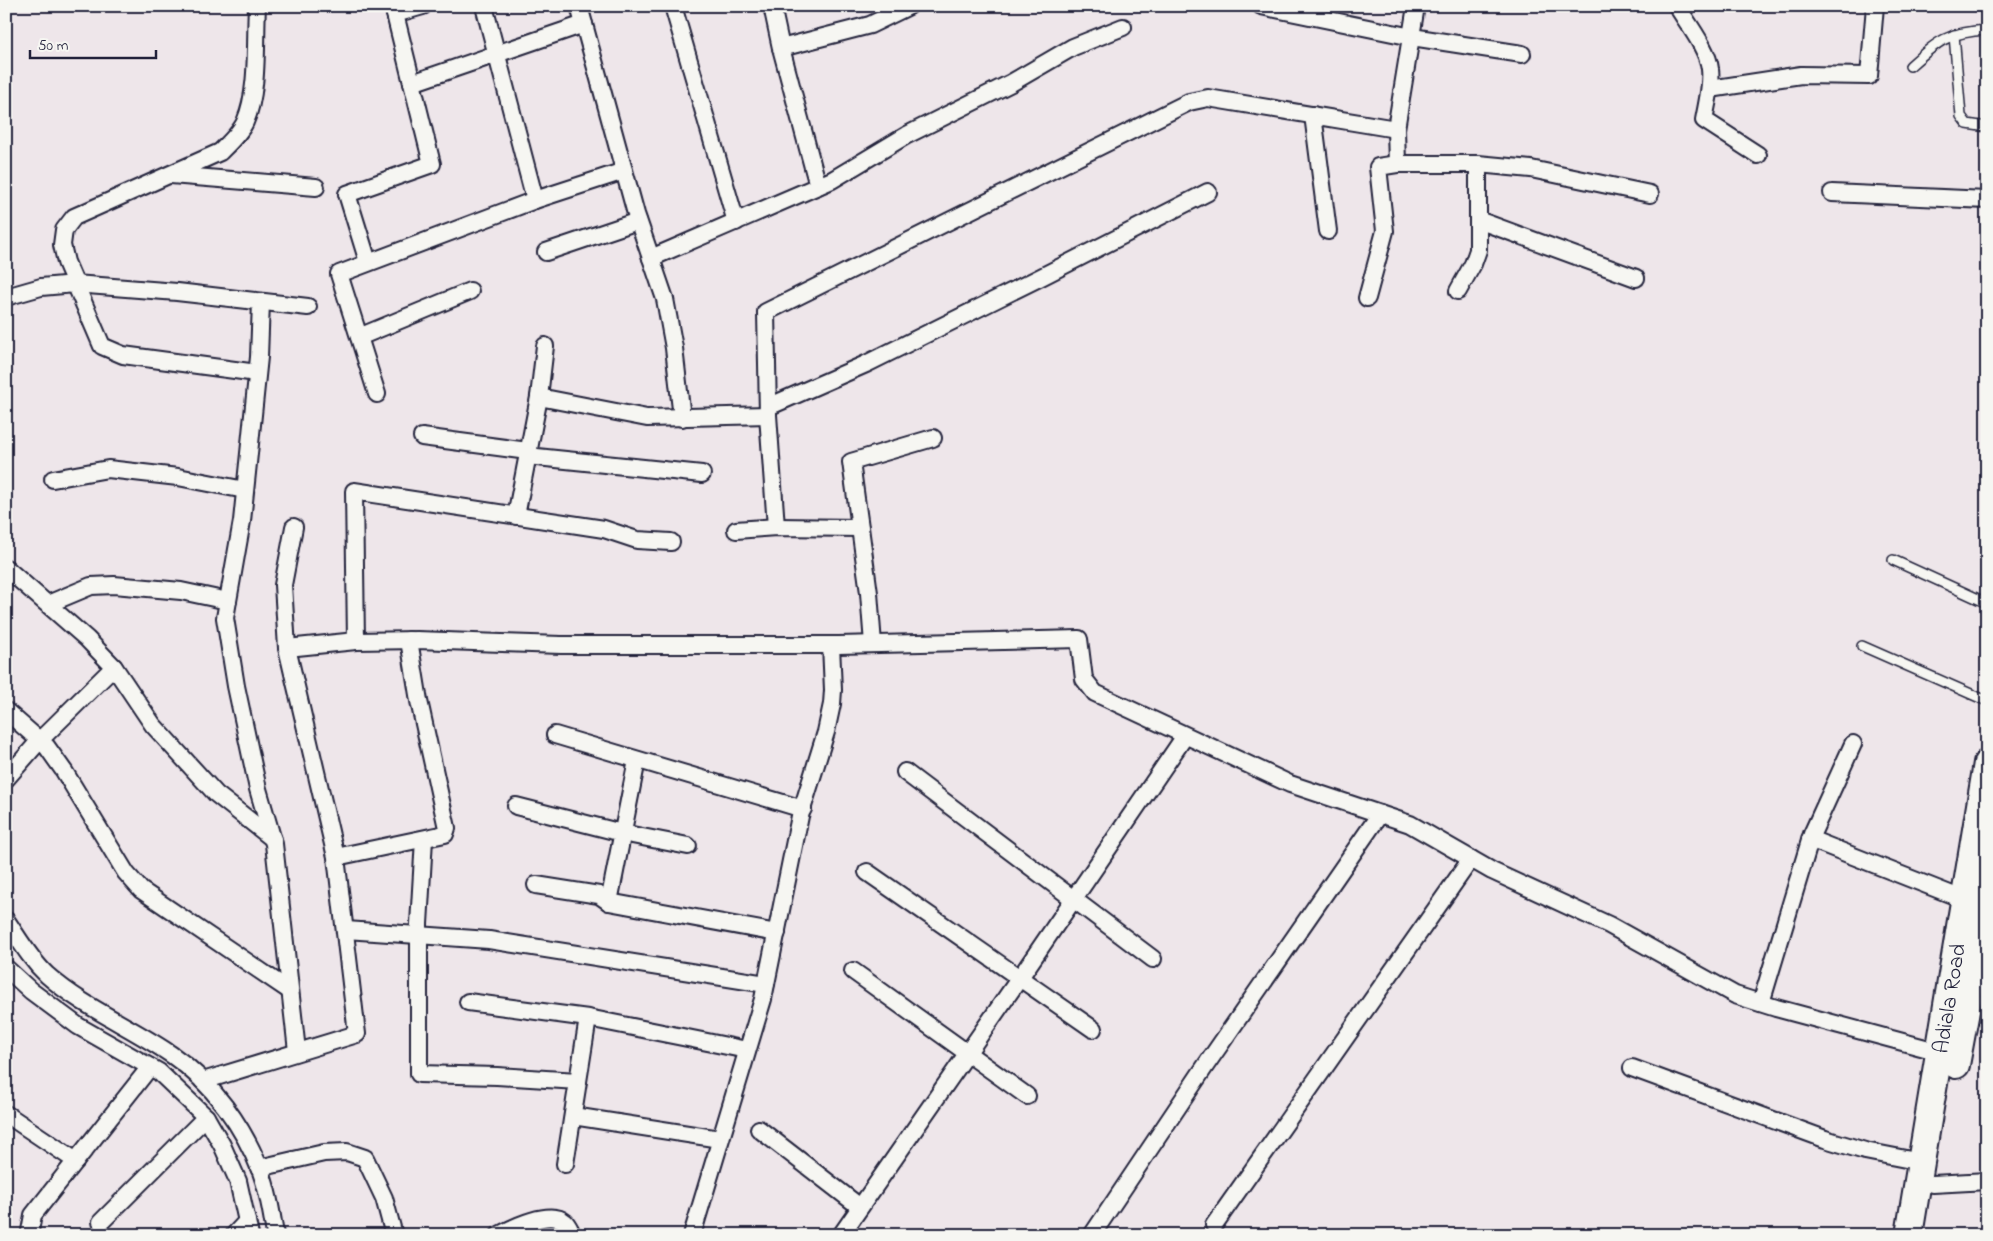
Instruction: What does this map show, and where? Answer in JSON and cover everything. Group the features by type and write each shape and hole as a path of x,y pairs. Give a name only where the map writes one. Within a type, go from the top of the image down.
{"main road":[{"name":"Adiala Road","path":"1924,1235 1927,1173 1940,1052 1987,763"},
{"name":"Adiala Road","path":"1909,1235 1927,1173 1981,962 1987,881"}],"street":[{"path":"257,6 253,93 245,122 233,139 220,152 74,217 64,230 62,245 66,262 102,346 123,355 258,373"},
{"path":"368,262 347,194 432,164 394,10 423,6"},
{"path":"484,6 535,200"},
{"path":"579,6 638,221 665,298 674,348 682,418"},
{"path":"673,6 736,222"},
{"path":"772,6 781,48 818,186"},
{"path":"781,48 870,25 908,6"},
{"path":"1261,6 1412,37 1522,54"},
{"path":"1397,164 1396,129 1416,6"},
{"path":"1677,6 1706,57 1710,68 1710,90 1704,120 1758,155"},
{"path":"1710,90 1801,75 1869,76 1875,6"},
{"path":"412,83 496,56 584,24"},
{"path":"651,258 832,180 906,135 1011,83 1073,47 1123,26"},
{"path":"776,527 768,411 766,312 1189,102 1208,98 1396,129"},
{"path":"1313,115 1328,231"},
{"path":"1367,298 1385,231 1378,167 1397,164 1478,164 1531,169 1650,194"},
{"path":"1458,292 1474,264 1478,250 1478,164"},
{"path":"377,394 339,274 535,200 624,171"},
{"path":"169,175 316,186"},
{"path":"539,397 647,418 682,418 768,411 1040,278 1208,192"},
{"path":"1832,194 1987,200"},
{"path":"1478,220 1636,278"},
{"path":"546,252 638,221"},
{"path":"6,298 41,287 75,284 177,292 308,307"},
{"path":"359,337 470,291"},
{"path":"261,302 258,373 245,490 225,618 236,686 258,789 273,839 297,1051"},
{"path":"516,516 539,397 544,346"},
{"path":"422,437 527,454 702,474"},
{"path":"873,644 869,593 852,462 933,438"},
{"path":"53,480 108,469 178,477 245,490"},
{"path":"356,641 354,491 604,529 637,540 672,542"},
{"path":"203,1081 357,1034 336,857 287,648 283,585 294,527"},
{"path":"736,530 776,527 860,528"},
{"path":"6,568 87,639 114,667 153,725 210,787 273,839"},
{"path":"48,604 91,586 114,585 181,591 228,601"},
{"path":"336,857 446,834 447,828 419,701 409,640"},
{"path":"287,648 356,641 409,640 561,646 873,644 1079,640 1084,679 1095,693 1184,736 1290,784 1410,824 1492,871 1610,925 1735,994 1761,1003 1940,1052"},
{"path":"692,1235 766,984 802,809 826,732 832,704 831,644"},
{"path":"6,779 40,740 114,667"},
{"path":"6,711 40,740 64,771 126,874 141,890 290,991"},
{"path":"555,735 802,809"},
{"path":"841,1235 1019,979 1184,736"},
{"path":"1761,1003 1810,839 1853,744"},
{"path":"609,902 636,760"},
{"path":"905,772 1153,959"},
{"path":"516,806 622,834 688,846"},
{"path":"1092,1235 1206,1065 1380,814"},
{"path":"424,839 419,935 419,1074 578,1081"},
{"path":"1810,839 1965,900"},
{"path":"1214,1225 1471,859"},
{"path":"867,872 1093,1029"},
{"path":"536,885 599,895 609,902 777,933"},
{"path":"7,922 28,954 47,975 92,1007 174,1056 203,1081 222,1103 243,1133 259,1168 271,1210 275,1235"},
{"path":"346,930 489,940 766,984"},
{"path":"6,968 31,992 78,1026 158,1072 206,1117 222,1145 238,1181 249,1228 234,1235"},
{"path":"852,971 1027,1096"},
{"path":"468,1002 588,1018 747,1050"},
{"path":"565,1164 588,1018"},
{"path":"31,1235 33,1215 150,1067"},
{"path":"1632,1068 1824,1139 1866,1151 1927,1173 1987,1181"},
{"path":"573,1116 720,1139"},
{"path":"100,1222 206,1117"},
{"path":"8,1120 76,1161"},
{"path":"759,1129 860,1207"},
{"path":"259,1168 324,1153 348,1152 365,1158 384,1198 394,1235"},
{"path":"498,1235 516,1226 548,1216 559,1218 566,1223 573,1235"}],"lane":[{"path":"1910,66 1937,42 1954,35 1987,30"},
{"path":"1954,35 1961,116 1967,124 1987,127"},
{"path":"1893,560 1987,603"},
{"path":"1862,646 1987,701"}]}
